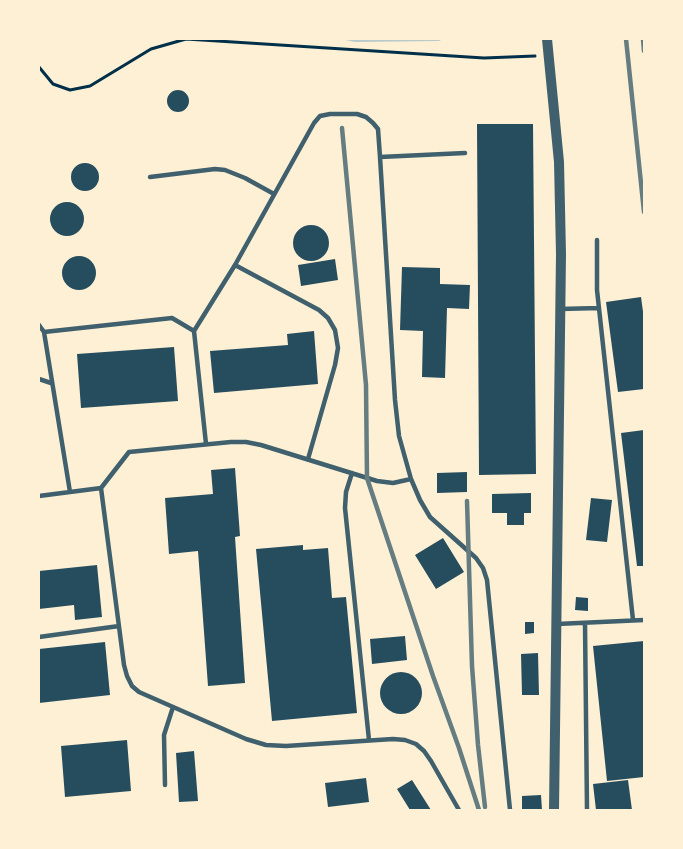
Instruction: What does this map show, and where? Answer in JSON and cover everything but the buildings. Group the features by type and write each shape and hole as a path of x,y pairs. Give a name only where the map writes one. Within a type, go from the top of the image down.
{"street":[{"path":"548,39 559,162 560,309 554,810"}],"lane":[{"path":"206,444 194,331 235,265 314,123 320,116 330,114 357,114 366,117 378,129 396,420 399,436 411,479 430,517 476,558 487,580 510,810"},
{"path":"380,157 465,153"},
{"path":"150,177 215,169 225,170 274,194"},
{"path":"597,240 597,290 633,620"},
{"path":"235,265 320,310 335,330 338,348 335,365 308,459"},
{"path":"560,309 599,308"},
{"path":"44,332 172,318 194,331"},
{"path":"39,325 44,332 69,492"},
{"path":"39,379 51,383"},
{"path":"39,496 101,488 129,452 246,442 386,483 411,479"},
{"path":"352,473 346,492 345,508 369,740"},
{"path":"101,488 124,665 132,686 147,697 246,739 266,745 286,746 393,739 416,744 432,761 459,810"},
{"path":"556,624 644,620"},
{"path":"585,622 586,810"},
{"path":"39,637 119,626"},
{"path":"165,785 164,735 173,707"}],"path":[{"path":"39,67 53,84 70,90 90,86 152,49 186,39 484,58 549,55"}],"shaded area":[{"path":"341,39 443,39 439,41 355,42"}],"railway":[{"path":"626,39 644,212"},
{"path":"643,39 644,51"},
{"path":"342,128 366,385 367,478 479,810"},
{"path":"467,501 472,666 485,807"}]}
